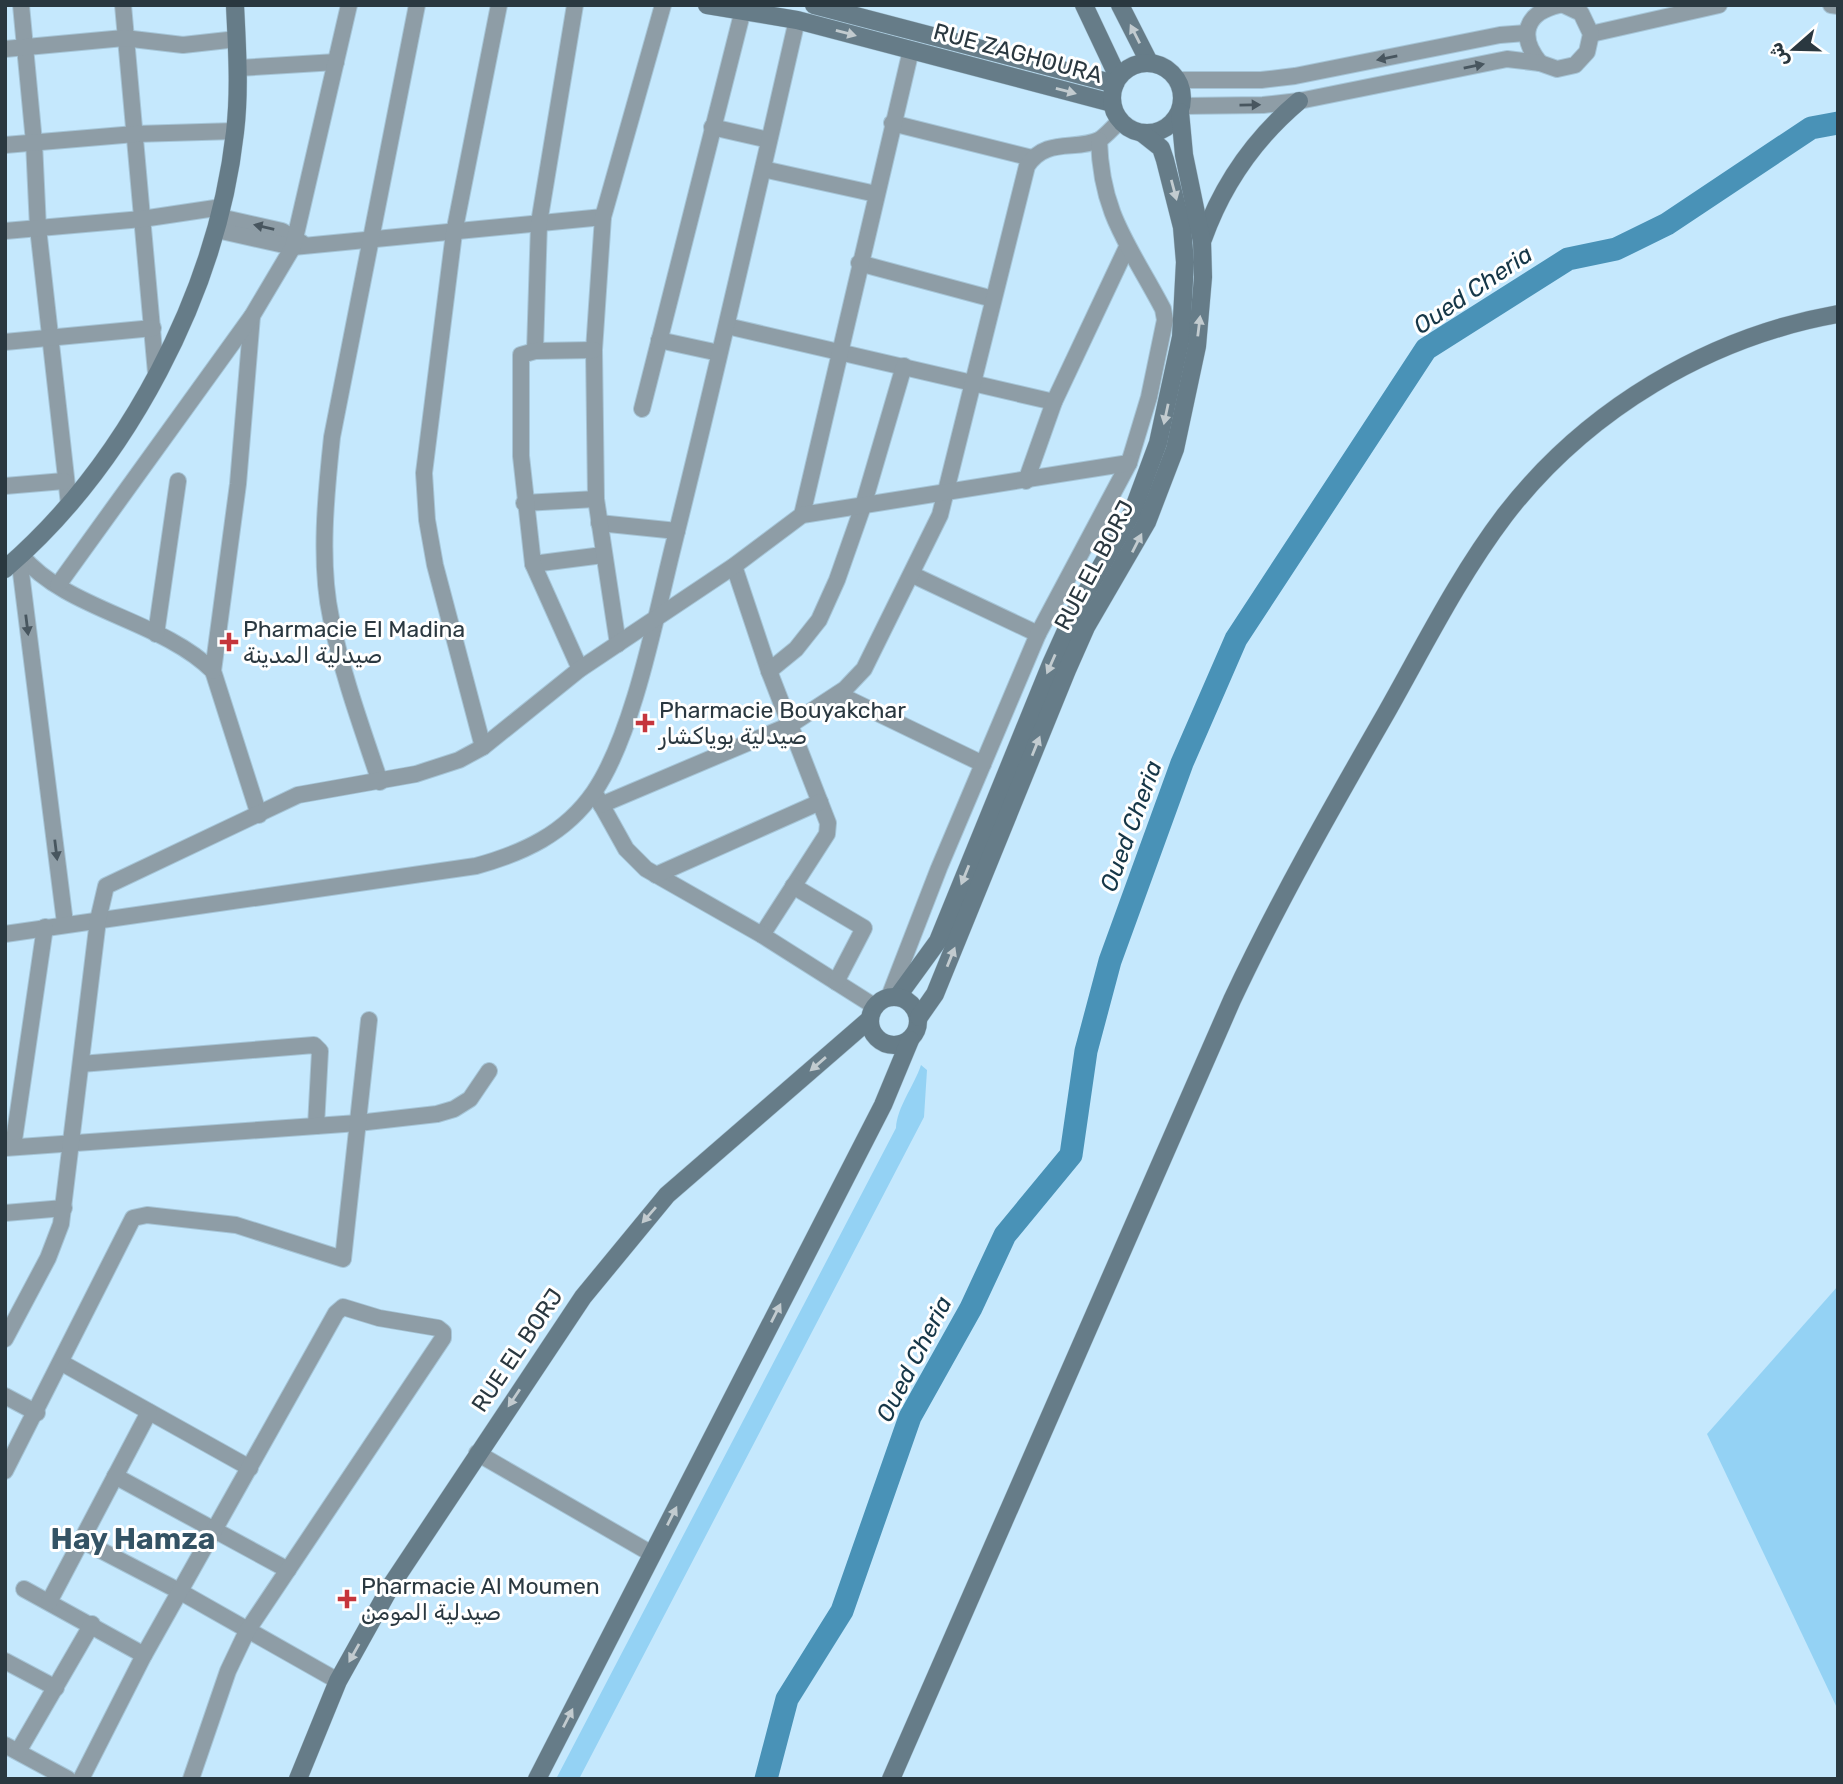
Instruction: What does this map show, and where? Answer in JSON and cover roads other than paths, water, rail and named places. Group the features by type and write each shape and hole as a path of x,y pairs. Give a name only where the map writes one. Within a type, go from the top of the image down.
{"main road":[{"path":"15,560 69,504 118,439 156,373 191,303 220,218 235,131 238,68 235,5"},
{"name":"RUE ZAGHOURA","path":"707,5 797,20 1112,103"},
{"name":"RUE ZAGHOURA","path":"814,5 1117,80"},
{"path":"1084,5 1117,80"},
{"path":"1120,5 1149,62"},
{"path":"1149,62 1166,67 1178,80 1181,109 1164,129 1142,133 1130,129 1120,121 1112,103 1117,80 1132,66 1149,62"},
{"path":"1202,243 1212,215 1239,164 1257,140 1299,100"},
{"name":"RUE EL BORJ","path":"919,1017 935,994 1086,628 1132,552 1167,474 1197,346 1202,300 1202,243 1184,155 1181,109"},
{"name":"RUE EL BORJ","path":"303,1777 338,1681 410,1554 583,1297 667,1195 883,1005 938,942 1051,664 1074,613 1132,513 1158,443 1181,337 1185,262 1180,216 1166,160 1161,148 1142,133"},
{"path":"891,1779 1232,1000 1271,918 1479,551 1506,514 1552,463 1603,418 1641,391 1721,348 1764,332 1838,314"},
{"path":"537,1779 883,1105 919,1026 919,1017 911,1003 883,1005 874,1035 880,1041 895,1046 911,1040"}],"street":[{"path":"21,5 34,142 38,228 64,481 69,504"},
{"path":"122,5 156,373"},
{"path":"58,585 252,316 298,243 349,5"},
{"path":"380,782 330,617 326,586 327,485 332,437 417,5"},
{"path":"483,747 435,565 426,520 424,473 454,233 499,5"},
{"path":"535,351 539,223 575,5"},
{"path":"618,644 596,499 594,350 603,216 663,5"},
{"path":"1181,109 1263,105 1299,100 1507,59 1540,62 1557,69 1575,65 1587,52 1591,34 1580,9 1561,5 1542,7 1531,19 1527,33 1529,50 1540,62"},
{"path":"1831,5 1838,6"},
{"path":"1591,34 1718,6"},
{"path":"642,409 743,10"},
{"path":"797,20 727,326 655,618 626,718 598,799 634,859 656,875 762,935 836,982 883,1005 1038,635 1129,463 1149,397 1165,320 1163,309 1127,247 1104,196 1098,140"},
{"path":"1178,80 1261,80 1295,76 1500,35 1527,33"},
{"path":"5,48 124,38 183,45 237,39"},
{"path":"803,515 859,263 911,50"},
{"path":"238,68 336,62"},
{"path":"892,123 1032,158 1064,145 1098,140 1120,121"},
{"path":"712,127 769,140"},
{"path":"5,145 135,134 235,131"},
{"path":"5,934 65,923 476,866 514,856 540,843 598,799 790,725 838,694 864,668 912,575 946,494 1023,175 1032,158"},
{"path":"763,169 876,194"},
{"path":"5,231 142,219 220,218 298,243 454,233 603,216"},
{"path":"1026,481 1054,402 1127,247"},
{"path":"859,263 993,299"},
{"path":"252,316 239,484 213,671 259,815"},
{"path":"727,326 1054,402"},
{"path":"5,342 153,328"},
{"path":"659,340 719,353"},
{"path":"580,669 533,564 524,503 521,355 535,351 594,350"},
{"path":"769,671 796,649 818,620 863,506 904,366"},
{"path":"5,1339 52,1249 64,1208 102,893 114,880 312,790 380,782 437,769 483,747 580,669 734,566 803,515 1129,463"},
{"path":"5,486 64,481"},
{"path":"156,634 178,481"},
{"path":"524,503 596,499"},
{"path":"599,523 677,531"},
{"path":"533,564 603,555"},
{"path":"15,560 58,585 188,649 213,671"},
{"path":"15,560 65,923"},
{"path":"734,566 769,671 828,823 827,834 762,935"},
{"path":"912,575 1038,635"},
{"path":"838,694 983,765"},
{"path":"656,875 820,802"},
{"path":"793,886 864,928 836,982"},
{"path":"46,927 9,1147 358,1123 454,1109 470,1099 489,1071"},
{"path":"5,1471 37,1413 133,1218 147,1215 236,1224 343,1259 369,1020"},
{"path":"80,1064 314,1045 320,1051 316,1126"},
{"path":"5,1213 64,1208"},
{"path":"81,1779 179,1591 340,1309 438,1328 443,1332 247,1631 228,1671 191,1779"},
{"path":"62,1363 250,1468"},
{"path":"5,1396 37,1413"},
{"path":"48,1602 149,1412"},
{"path":"477,1453 652,1554"},
{"path":"115,1476 289,1570"},
{"path":"81,1540 179,1591 338,1681"},
{"path":"24,1589 92,1624 144,1655"},
{"path":"68,1779 12,1748 55,1688 92,1624"},
{"path":"5,1661 55,1688"}],"waterway":[{"name":"Oued Cheria","path":"766,1779 787,1699 842,1611 910,1417 971,1308 1005,1235 1071,1155 1086,1051 1110,961 1182,763 1236,639 1426,349 1568,259 1616,249 1667,224 1811,128 1838,123"}],"place":[{"name":"Pharmacie El Madina صيدلية المدينة","path":"229,642"},
{"name":"Pharmacie Bouyakchar صيدلية بوياكشار","path":"645,723"},
{"name":"Pharmacie Al Moumen صيدلية المومن","path":"347,1599"}],"district":[{"name":"Hay Hamza","path":"133,1539"}]}
